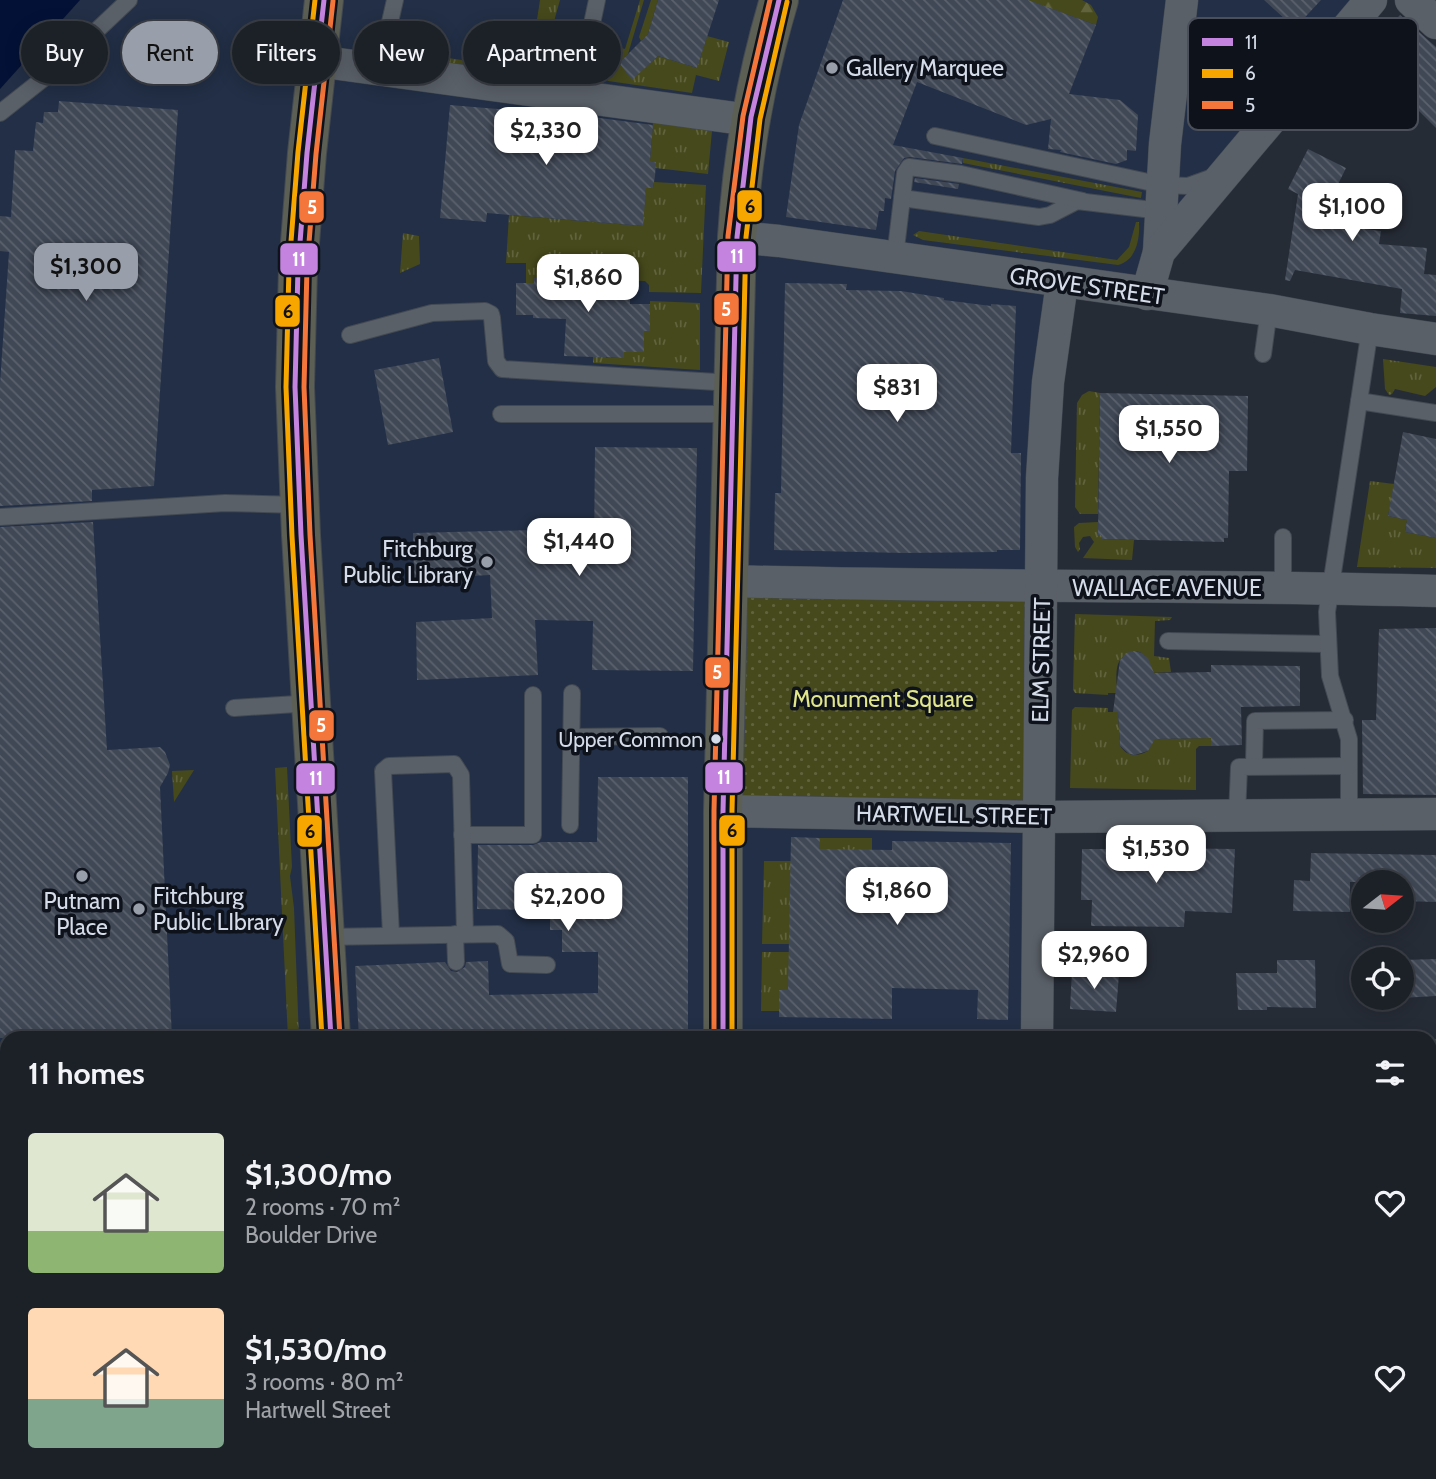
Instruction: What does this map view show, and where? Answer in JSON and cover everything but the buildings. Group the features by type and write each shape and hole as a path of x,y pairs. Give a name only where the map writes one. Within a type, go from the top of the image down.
{"highway":[{"path":"322,21 324,0"},
{"path":"723,1031 723,811 737,237 750,120 779,0"},
{"path":"314,84 298,268 295,387 331,1031"}],"street":[{"path":"1147,294 1159,251 1172,73 1182,0"},
{"path":"1356,18 1371,0"},
{"path":"1410,0 1436,23"},
{"path":"449,79 750,120"},
{"path":"1159,251 1261,130"},
{"name":"GROVE STREET","path":"737,237 1269,310 1436,339"},
{"name":"ELM STREET","path":"1037,1031 1042,478 1048,382 1062,283"},
{"name":"WALLACE AVENUE","path":"730,581 1042,588 1330,588 1436,591"},
{"name":"HARTWELL STREET","path":"723,811 1039,817 1436,814"}],"lane":[{"path":"0,114 58,67 129,0"},
{"path":"390,21 394,0"},
{"path":"582,96 586,52 597,0"},
{"path":"935,136 1162,198"},
{"path":"902,198 1039,217 1050,215 1071,202 1162,198 1213,177 1237,159"},
{"path":"895,257 906,169 913,167 1083,201"},
{"path":"1263,354 1269,310"},
{"path":"351,335 432,313 485,311 491,314 496,361 502,369 733,398"},
{"path":"1349,815 1349,739 1330,676 1326,619 1370,329"},
{"path":"501,414 733,398"},
{"path":"1359,401 1436,413"},
{"path":"0,517 215,504 300,505"},
{"path":"1283,537 1283,588"},
{"path":"1168,642 1328,644"},
{"path":"570,825 572,693"},
{"path":"462,835 533,835 533,695"},
{"path":"234,708 312,704"},
{"path":"1254,765 1255,721 1345,720"},
{"path":"571,737 660,736"},
{"path":"391,935 383,776 385,768 454,764 461,775 462,835 460,934 456,962"},
{"path":"1237,816 1239,767 1349,766"},
{"path":"326,937 489,934 502,937 506,941 510,964 547,965"}],"shaded area":[{"path":"80,0 1371,0 1357,18 1188,18 1188,130 1272,130 1147,294 1062,283 1037,1031 0,1031 0,89 21,66 21,84 108,84 108,21 61,21"}],"green space":[{"path":"540,0 560,0 554,21 537,21"},
{"path":"640,0 644,0 628,54 621,61 621,48 625,49"},
{"path":"651,0 658,0 648,34 641,41 639,37"},
{"path":"1027,0 1082,0 1091,5 1098,17 1096,25"},
{"path":"707,36 729,42 719,81 696,75 692,93 621,83 621,65 632,79 658,56 697,68"},
{"path":"449,58 462,60 463,65 449,63"},
{"path":"653,122 712,131 708,174 655,168 656,162 650,161"},
{"path":"963,158 1142,192 1141,198 963,163"},
{"path":"654,182 706,185 701,293 649,292 649,285 645,281 535,278 534,283 526,283 526,263 506,263 509,215 642,226 646,188 653,188"},
{"path":"1136,222 1139,222 1139,228 1136,248 1129,258 1118,265 923,240 913,235 919,231 1117,260 1129,247"},
{"path":"403,233 419,236 420,264 400,273"},
{"path":"650,301 700,303 700,370 593,363 593,351 605,351 606,358 623,358 624,352 644,331 650,330"},
{"path":"1383,359 1436,367 1436,387 1425,396 1395,389 1389,395 1385,389"},
{"path":"1089,391 1100,393 1098,514 1080,514 1075,507 1077,403 1082,395"},
{"path":"1370,481 1394,484 1388,516 1407,520 1405,532 1436,538 1436,568 1357,567"},
{"path":"1098,522 1098,535 1102,535 1102,539 1134,540 1132,560 1083,558 1094,542 1090,536 1083,537 1078,552 1075,547 1074,527 1079,523"},
{"name":"Monument Square","path":"730,581 1042,588 1039,817 723,811"},
{"path":"1075,614 1172,617 1170,620 1155,621 1154,656 1169,658 1171,672 1151,673 1146,657 1135,651 1123,657 1118,664 1117,693 1075,693"},
{"path":"1075,707 1108,708 1108,712 1118,712 1120,746 1132,755 1148,751 1152,739 1211,738 1211,746 1199,746 1196,749 1196,790 1070,788 1072,710"},
{"path":"287,767 299,1031 288,1031 275,768"},
{"path":"194,770 174,802 172,771"},
{"path":"819,838 872,838 872,850 819,869"},
{"path":"764,861 791,861 795,944 762,944"},
{"path":"762,952 853,952 788,990 779,991 779,1011 761,1011"}],"water":[{"path":"0,0 80,0 61,21 21,21 21,66 0,89"}],"transit line":[{"name":"6","path":"315,0 298,152 289,267 286,387 292,536 322,1031"},
{"name":"11","path":"324,0 307,153 298,268 295,387 301,535 331,1031"},
{"name":"5","path":"714,1031 714,811 728,236 743,116 770,0"},
{"name":"11","path":"723,1031 723,811 737,237 751,117 779,0"},
{"name":"5","path":"333,1 307,268 304,387 310,535 340,1031"},
{"name":"6","path":"732,1031 732,811 746,237 760,119 787,2"}],"place":[{"name":"Gallery Marquee","path":"832,68"},
{"name":"Fitchburg Public Library","path":"487,562"},
{"name":"Upper Common","path":"716,739"},
{"name":"Putnam Place","path":"82,876"},
{"name":"Fitchburg Public LIbrary","path":"139,909"}]}
